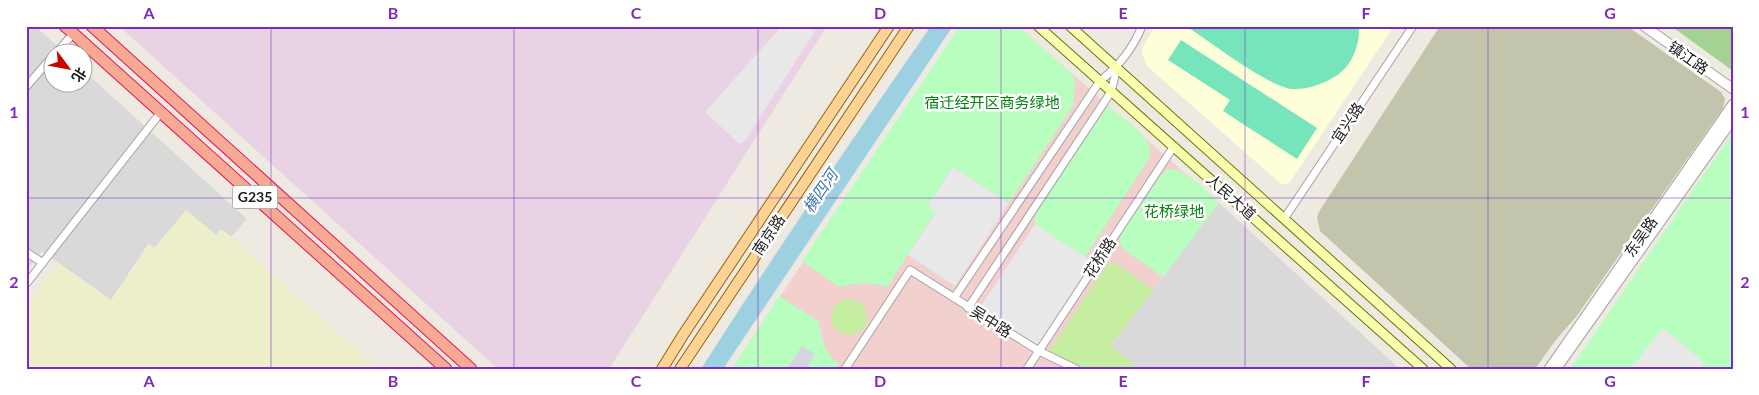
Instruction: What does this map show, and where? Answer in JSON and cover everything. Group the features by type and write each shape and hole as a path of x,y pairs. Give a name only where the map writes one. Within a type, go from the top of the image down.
{"highway":[{"name":"G235","path":"92,26 471,369"},
{"name":"G235","path":"69,30 446,369"}],"main road":[{"name":"南京路","path":"662,369 682,335 889,26"},
{"name":"南京路","path":"680,369 909,26"},
{"name":"人民大道","path":"1038,26 1423,369"},
{"name":"人民大道","path":"1070,26 1451,369"}],"street":[{"path":"954,298 1100,81 1117,68 1138,37 1142,26"},
{"name":"宜兴路","path":"1284,219 1412,26"},
{"name":"镇江路","path":"1644,26 1733,89"},
{"path":"62,42 69,30"},
{"path":"968,308 1111,92 1117,68"},
{"path":"26,88 42,69"},
{"name":"东吴路","path":"1549,369 1733,104"},
{"path":"26,284 161,112"},
{"name":"东吴路","path":"1556,369 1733,119"},
{"name":"花桥路","path":"1027,369 1174,146"},
{"path":"26,252 43,263"},
{"name":"吴中路","path":"845,369 910,270 1039,351 1076,369"}],"shaded area":[{"path":"26,26 35,26 53,42 42,42 42,92 92,92 92,78 247,219 231,237 222,230 216,235 186,211 154,248 148,244 111,300 42,251 26,271"},
{"path":"119,26 827,26 609,369 498,369"},
{"path":"782,26 818,26 745,141 740,144 705,112"},
{"path":"960,26 1018,26 1219,203 1110,346 1141,369 732,369"},
{"path":"1155,26 1394,26 1290,182 1281,184 1147,66 1142,53 1143,47"},
{"path":"1440,26 1627,26 1721,92 1725,99 1723,108 1576,317 1555,341 1535,369 1471,369 1320,231 1317,217 1320,210"},
{"path":"953,167 1009,203 955,286 908,255 936,212 928,206"},
{"path":"1219,203 1400,369 1141,369 1110,347"},
{"path":"186,210 216,235 221,229 231,237 373,365 370,369 26,369 26,306 58,263 111,300 149,244 155,248"},
{"path":"1035,224 1095,263 1039,348 979,309"},
{"path":"1662,329 1703,361 1700,369 1630,369"},
{"path":"802,346 815,354 806,369 791,369 788,367"}],"green space":[{"name":"宿迁经开区商务绿地","path":"960,26 1018,26 1072,74 1075,80 1073,106 1009,203 953,167 928,206 936,211 887,287 863,283 839,287 802,261"},
{"path":"1186,26 1359,26 1359,33 1351,61 1342,72 1315,86 1292,89 1254,72"},
{"path":"1671,26 1733,26 1733,71"},
{"path":"1181,40 1317,128 1297,159 1223,111 1230,100 1168,60"},
{"name":"宿迁经开区商务绿地","path":"1108,106 1142,134 1149,145 1150,154 1148,160 1085,257 1035,224 1035,213"},
{"path":"1733,132 1733,369 1570,369"},
{"name":"花桥绿地","path":"1168,169 1182,172 1189,176 1219,203 1163,277 1124,249 1120,236 1159,178"},
{"path":"1109,262 1122,267 1153,290 1110,346 1141,369 1083,369 1048,353"},
{"path":"779,296 818,321 822,339 827,350 839,364 836,369 732,369"},
{"path":"849,299 862,304 867,317 862,330 849,335 836,330 831,317 836,304"}],"water":[{"name":"横四河","path":"931,26 953,26 723,369 701,369 814,196"}]}
